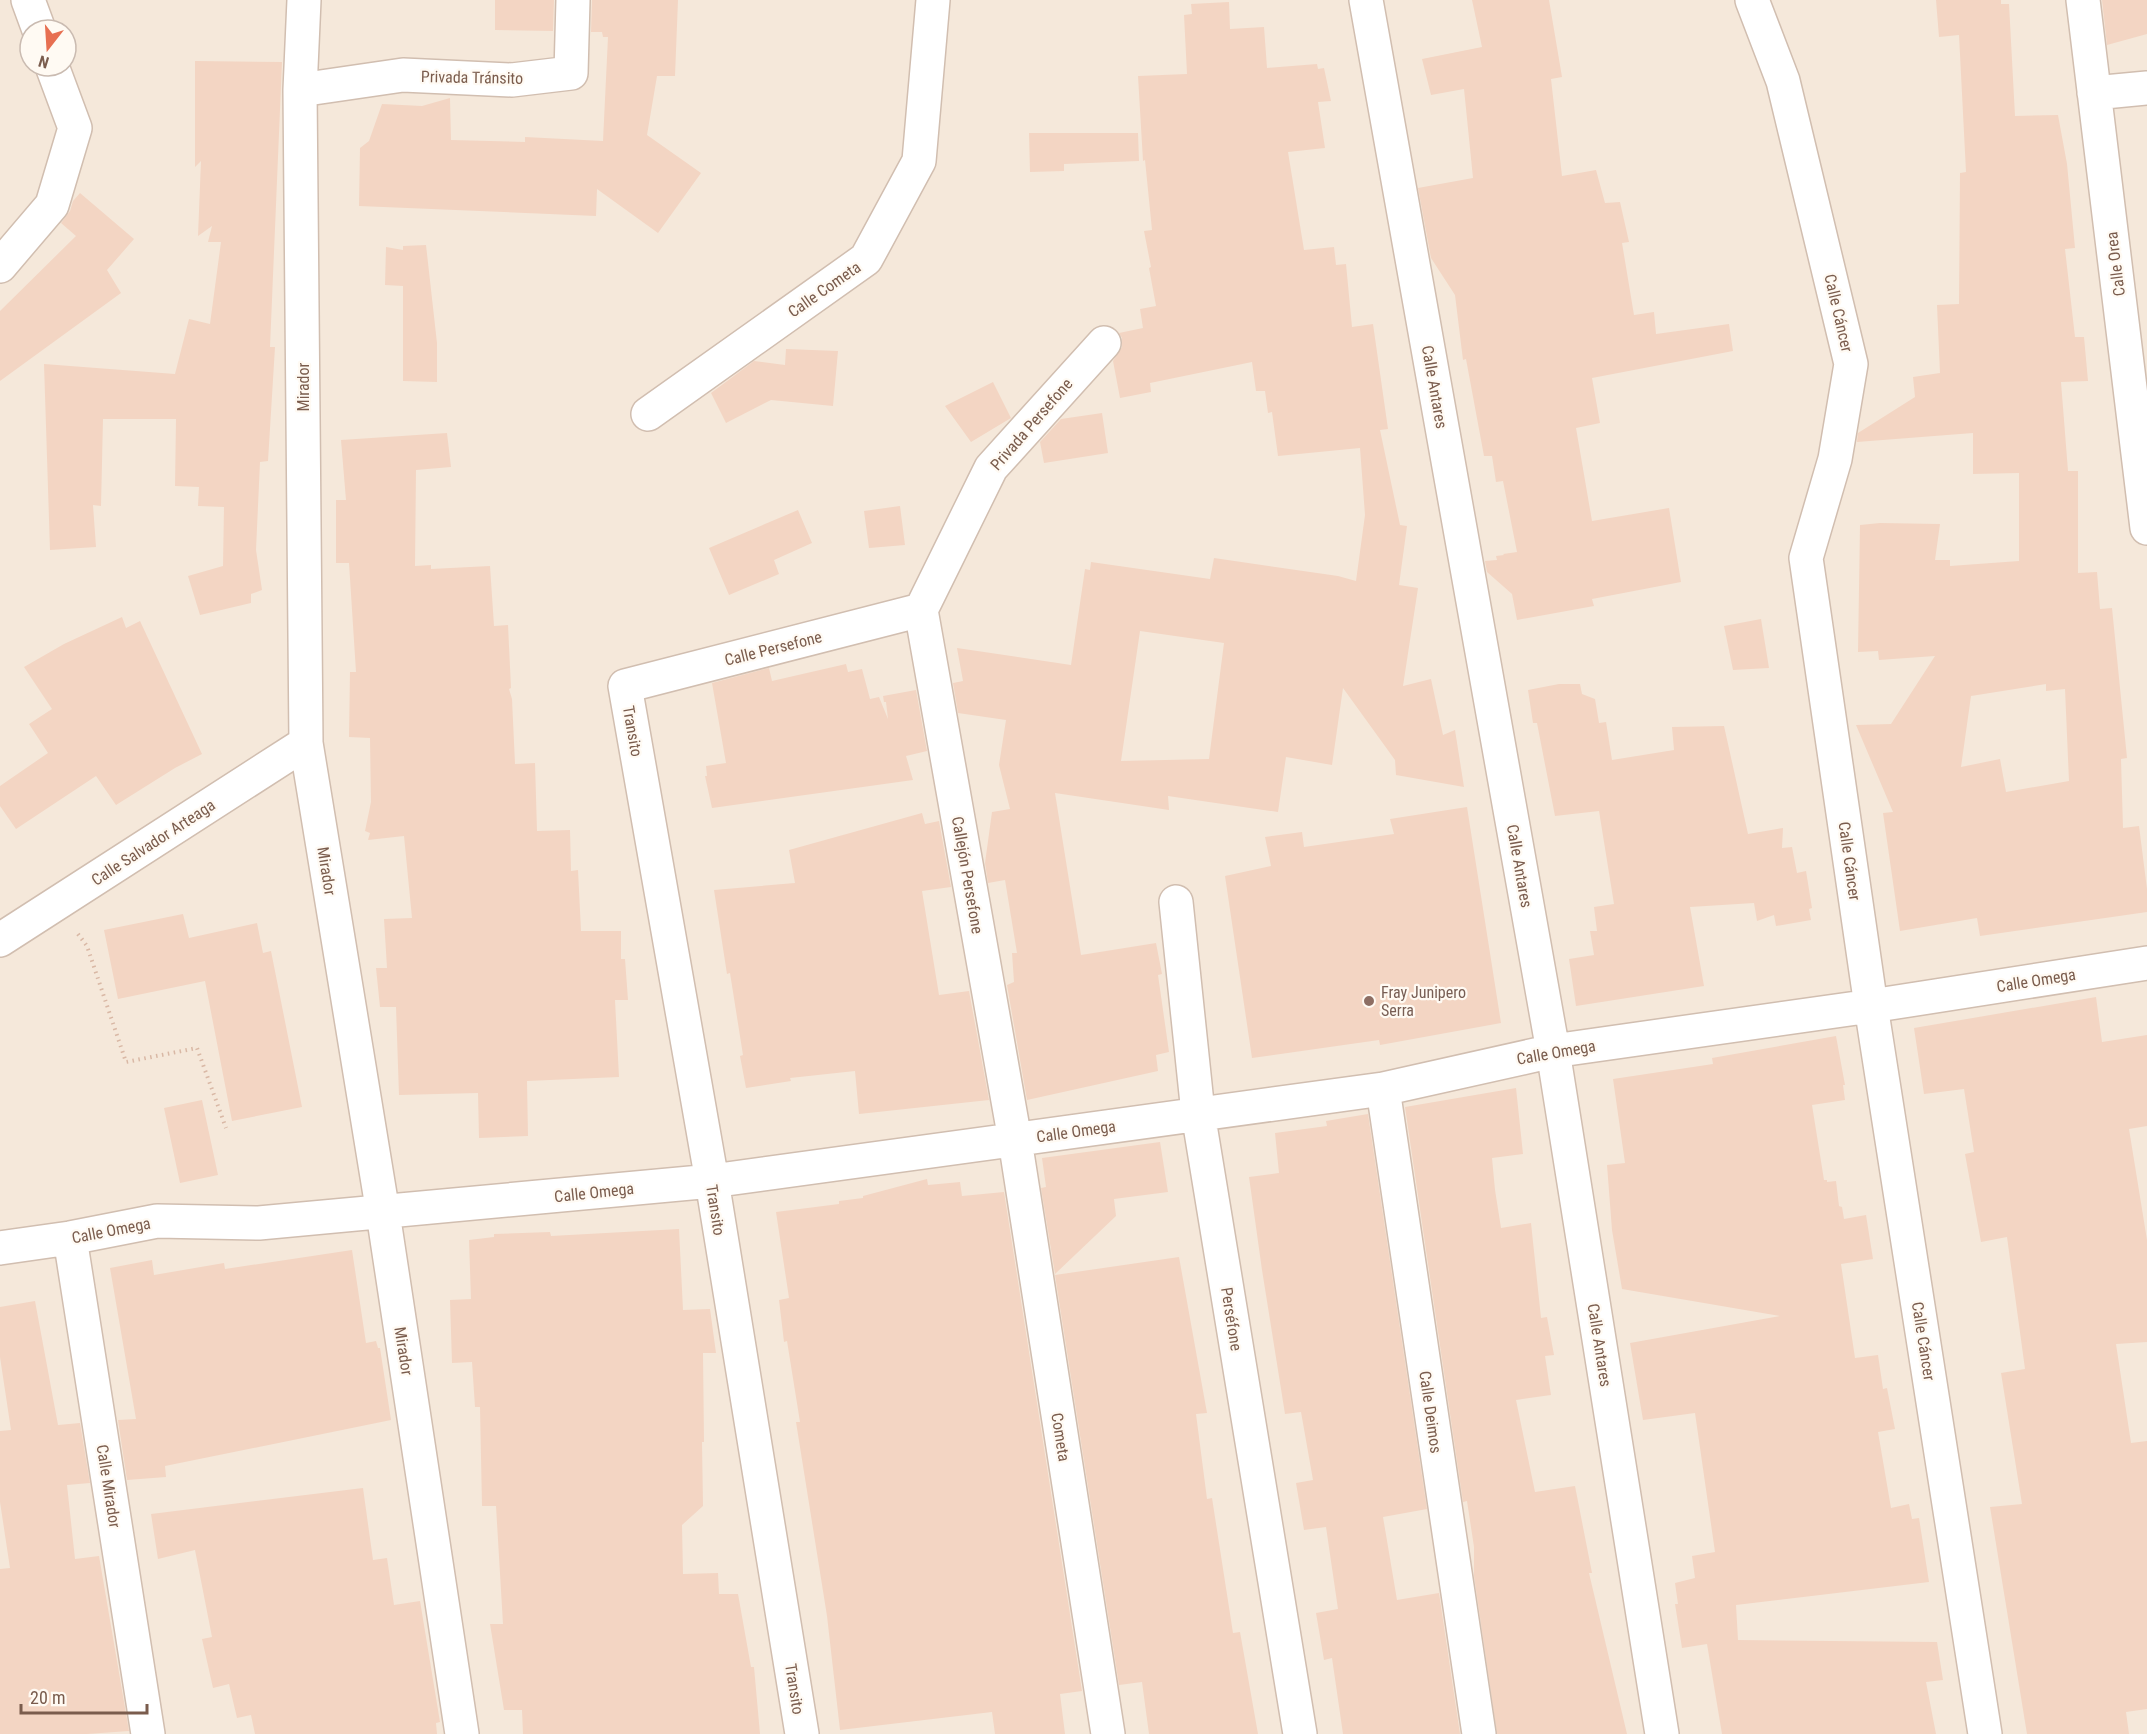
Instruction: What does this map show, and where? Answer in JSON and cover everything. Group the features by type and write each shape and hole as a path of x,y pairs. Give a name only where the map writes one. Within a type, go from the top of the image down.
{"street":[{"path":"28,0 35,18"},
{"name":"Mirador","path":"304,0 300,90 306,743 383,1213 462,1734"},
{"name":"Privada Tránsito","path":"300,90 403,75 512,80 571,73 573,0"},
{"name":"Calle Cometa","path":"648,414 866,259 919,161 933,0"},
{"name":"Calle Antares","path":"1366,0 1553,1051 1662,1734"},
{"name":"Calle Cáncer","path":"1752,0 1783,81 1851,364 1835,459 1806,558 1871,1006 1985,1734"},
{"name":"Calle Orea","path":"2083,0 2147,528"},
{"path":"0,266 52,205 75,128 56,78"},
{"path":"2094,93 2147,88"},
{"name":"Privada Persefone","path":"921,610 991,468 1104,343"},
{"name":"Calle Persefone","path":"625,686 921,610"},
{"name":"Callejón Persefone","path":"921,610 1015,1140"},
{"name":"Transito","path":"625,686 712,1181 802,1734"},
{"name":"Calle Salvador Arteaga","path":"0,940 306,743"},
{"name":"Perséfone","path":"1176,902 1198,1113 1300,1734"},
{"name":"Calle Omega","path":"0,1248 70,1238 157,1221 259,1223 712,1181 1383,1089 1553,1051 1871,1006 2147,963"},
{"name":"Calle Deimos","path":"1383,1089 1479,1734"},
{"name":"Cometa","path":"1015,1140 1108,1734"},
{"name":"Calle Mirador","path":"70,1238 148,1734"}],"path":[{"path":"56,905 87,946 126,1062 197,1048 226,1128"}],"shaded area":[{"path":"0,0 2147,0 2147,1734 0,1734"}],"building":[{"path":"495,0 554,0 553,31 495,30"},
{"path":"592,0 678,0 675,76 657,76 647,135 701,173 658,233 597,189 596,216 359,206 360,148 369,141 382,104 422,106 450,98 451,140 525,142 525,137 603,141 608,37 603,37 602,32 591,32"},
{"path":"1472,0 1549,0 1562,77 1551,79 1562,176 1596,170 1605,203 1620,202 1629,242 1622,243 1634,315 1654,312 1656,334 1729,324 1733,351 1592,378 1600,423 1576,428 1592,521 1669,508 1681,582 1592,599 1594,606 1517,620 1512,594 1487,572 1485,561 1497,560 1496,556 1517,552 1503,481 1496,482 1492,456 1484,456 1466,359 1463,360 1455,295 1431,258 1418,188 1473,178 1464,89 1431,95 1422,59 1482,47"},
{"path":"1936,0 2001,0 2001,4 2009,4 2015,116 2058,115 2067,164 2075,248 2065,249 2075,337 2084,337 2088,381 2061,382 2068,471 2078,471 2078,573 2097,572 2100,609 2112,608 2127,758 2121,759 2123,828 2139,826 2147,889 2147,912 1980,936 1977,918 1900,931 1883,813 1893,812 1856,725 1891,724 1935,656 1879,660 1878,651 1858,652 1860,525 1940,524 1935,560 1950,560 1950,566 2019,561 2019,473 1973,474 1973,433 1857,442 1858,433 1915,397 1913,377 1940,373 1937,305 1959,304 1960,173 1966,172 1959,35 1939,37","holes":["2046,684 2046,691 2065,689 2069,781 2006,792 2000,759 1961,767 1971,696"]},
{"path":"2102,0 2147,0 2147,34 2107,45"},
{"path":"1229,2 1230,29 1264,27 1267,68 1317,64 1318,69 1324,68 1331,101 1318,102 1325,148 1288,152 1304,250 1334,247 1336,265 1346,264 1352,327 1373,324 1388,429 1380,430 1400,525 1407,526 1399,585 1418,588 1403,686 1431,679 1443,735 1455,730 1464,787 1396,775 1395,760 1343,688 1332,765 1286,757 1278,812 1168,796 1169,810 1055,793 1081,955 1156,943 1162,974 1158,975 1169,1052 1156,1055 1158,1071 1027,1100 1007,985 1014,982 1012,953 1017,953 1005,880 988,883 985,863 992,812 1010,809 999,765 1006,720 958,713 953,683 963,681 957,648 1071,665 1085,569 1090,570 1091,562 1210,579 1214,558 1338,576 1356,581 1365,515 1360,448 1278,456 1272,412 1268,413 1265,391 1256,391 1252,362 1150,383 1151,392 1120,398 1113,361 1122,347 1122,338 1119,333 1143,328 1140,309 1156,306 1144,231 1152,230 1145,160 1143,161 1138,76 1187,74 1184,15 1192,14 1191,4","holes":["1140,631 1224,643 1209,759 1121,761"]},
{"path":"195,61 282,62 270,347 275,347 268,461 260,462 256,550 262,590 251,594 251,603 200,615 188,576 223,566 224,507 198,506 199,487 175,486 176,419 103,419 101,506 93,505 96,547 50,550 44,364 175,374 189,319 210,324 221,242 208,242 212,226 198,236 201,161 195,167"},
{"path":"1029,133 1138,133 1139,161 1064,164 1064,171 1030,172"},
{"path":"80,193 134,239 107,270 121,293 0,381 0,311 76,236 61,223"},
{"path":"426,245 437,343 437,382 403,381 403,286 385,285 386,247 403,250 403,246"},
{"path":"786,349 838,351 833,406 771,400 726,423 711,393 754,361 785,365"},
{"path":"993,382 1011,418 971,442 945,406"},
{"path":"1102,413 1108,453 1044,463 1040,442 1061,419"},
{"path":"447,433 451,467 416,470 415,566 431,565 431,569 490,566 494,626 508,625 511,688 509,689 512,699 515,764 535,763 537,831 570,830 571,871 578,870 581,931 621,931 621,959 625,959 628,1000 615,1000 619,1077 527,1081 528,1136 479,1138 478,1093 399,1095 396,1007 380,1007 376,968 387,968 384,919 412,918 404,836 368,840 370,833 365,831 371,802 370,738 349,737 350,672 356,672 349,563 336,563 336,500 346,500 341,440"},
{"path":"900,506 905,545 869,548 864,511"},
{"path":"798,510 812,543 774,560 779,574 729,595 709,548"},
{"path":"122,617 126,628 140,621 202,754 116,805 96,776 16,829 0,806 0,786 48,753 29,724 52,709 24,667 64,644"},
{"path":"1761,619 1769,668 1733,670 1724,626"},
{"path":"846,664 848,672 862,669 870,699 879,697 888,719 883,696 916,690 927,751 906,756 913,780 712,808 705,776 707,776 706,766 726,763 712,683 769,668 772,681"},
{"path":"1559,684 1580,684 1582,694 1595,699 1599,723 1606,722 1612,760 1674,750 1672,727 1724,726 1748,834 1783,828 1782,848 1792,847 1797,873 1806,871 1812,908 1809,909 1811,920 1776,926 1774,915 1757,921 1754,903 1690,907 1704,986 1576,1006 1569,959 1594,955 1590,931 1597,931 1594,907 1614,904 1599,811 1555,816 1537,723 1533,723 1528,690"},
{"path":"1467,807 1501,1023 1380,1045 1379,1040 1252,1058 1225,876 1271,866 1265,837 1302,832 1304,847 1394,834 1390,819"},
{"path":"922,813 925,824 939,821 951,887 922,891 939,995 969,991 989,1100 859,1114 855,1071 790,1078 791,1081 746,1088 730,973 727,974 714,890 795,883 789,850"},
{"path":"183,914 189,938 257,923 263,953 271,951 302,1107 232,1121 205,981 118,999 104,930"},
{"path":"2096,997 2102,1042 2147,1035 2147,1126 2129,1129 2147,1240 2147,1342 2116,1344 2131,1443 2147,1441 2147,1709 2126,1712 2129,1734 2027,1734 1990,1507 2022,1504 2001,1373 2025,1369 2007,1237 1981,1242 1965,1154 1974,1152 1964,1089 1924,1094 1914,1028"},
{"path":"1836,1036 1845,1085 1843,1085 1845,1100 1812,1105 1824,1180 1836,1181 1839,1206 1842,1207 1844,1219 1866,1215 1873,1259 1841,1264 1855,1358 1878,1355 1883,1389 1887,1388 1895,1429 1878,1432 1891,1508 1909,1504 1912,1519 1919,1518 1929,1582 1736,1605 1738,1640 1937,1642 1943,1680 1926,1682 1936,1734 1722,1734 1707,1644 1682,1648 1675,1604 1678,1604 1675,1583 1695,1578 1692,1556 1715,1552 1695,1413 1643,1420 1630,1343 1780,1316 1622,1289 1612,1230 1607,1165 1625,1163 1613,1079 1713,1064 1712,1058"},
{"path":"1516,1088 1523,1154 1492,1158 1495,1190 1501,1228 1531,1223 1541,1318 1547,1317 1554,1355 1545,1356 1551,1395 1516,1400 1535,1492 1575,1486 1592,1573 1589,1573 1627,1734 1497,1734 1474,1576 1474,1547 1467,1501 1463,1502 1405,1107"},
{"path":"202,1100 218,1175 180,1183 164,1108"},
{"path":"1368,1114 1427,1509 1383,1517 1397,1600 1439,1593 1460,1734 1343,1734 1332,1658 1324,1660 1316,1613 1338,1609 1326,1527 1304,1530 1296,1483 1313,1480 1301,1412 1285,1414 1262,1270 1249,1177 1279,1173 1275,1133 1327,1126 1326,1121"},
{"path":"1160,1142 1168,1192 1114,1199 1116,1216 1055,1274 1041,1188 1046,1187 1042,1158"},
{"path":"927,1179 928,1185 960,1182 962,1196 1004,1192 1082,1691 1060,1694 1065,1734 995,1734 992,1712 840,1730 827,1616 796,1422 800,1422 787,1341 784,1342 779,1300 789,1298 776,1212 839,1204 839,1201 863,1198 863,1196"},
{"path":"679,1229 683,1310 710,1309 716,1353 703,1353 703,1506 682,1525 683,1574 718,1573 719,1594 738,1594 751,1667 754,1667 760,1734 523,1734 522,1710 504,1710 490,1624 503,1624 496,1506 482,1506 480,1407 475,1407 472,1362 452,1363 450,1300 471,1299 469,1240 494,1237 494,1234 550,1232 551,1236"},
{"path":"352,1250 366,1343 376,1341 380,1348 391,1420 165,1466 166,1477 127,1480 118,1420 136,1419 110,1268 152,1260 154,1275 224,1263 225,1269"},
{"path":"1179,1257 1207,1413 1196,1414 1207,1499 1212,1498 1233,1633 1240,1632 1258,1734 1149,1734 1142,1682 1119,1685 1055,1275"},
{"path":"35,1301 58,1425 80,1423 90,1483 67,1485 75,1559 99,1556 129,1731 87,1734 0,1734 0,1569 10,1568 0,1502 0,1431 11,1430 0,1357 0,1307"},
{"path":"363,1488 373,1560 387,1558 394,1605 420,1601 440,1722 436,1723 437,1734 255,1734 251,1715 237,1718 229,1684 213,1688 202,1639 212,1637 195,1550 158,1559 151,1514"}],"place":[{"name":"Fray Junipero Serra","path":"1369,1001"}]}
